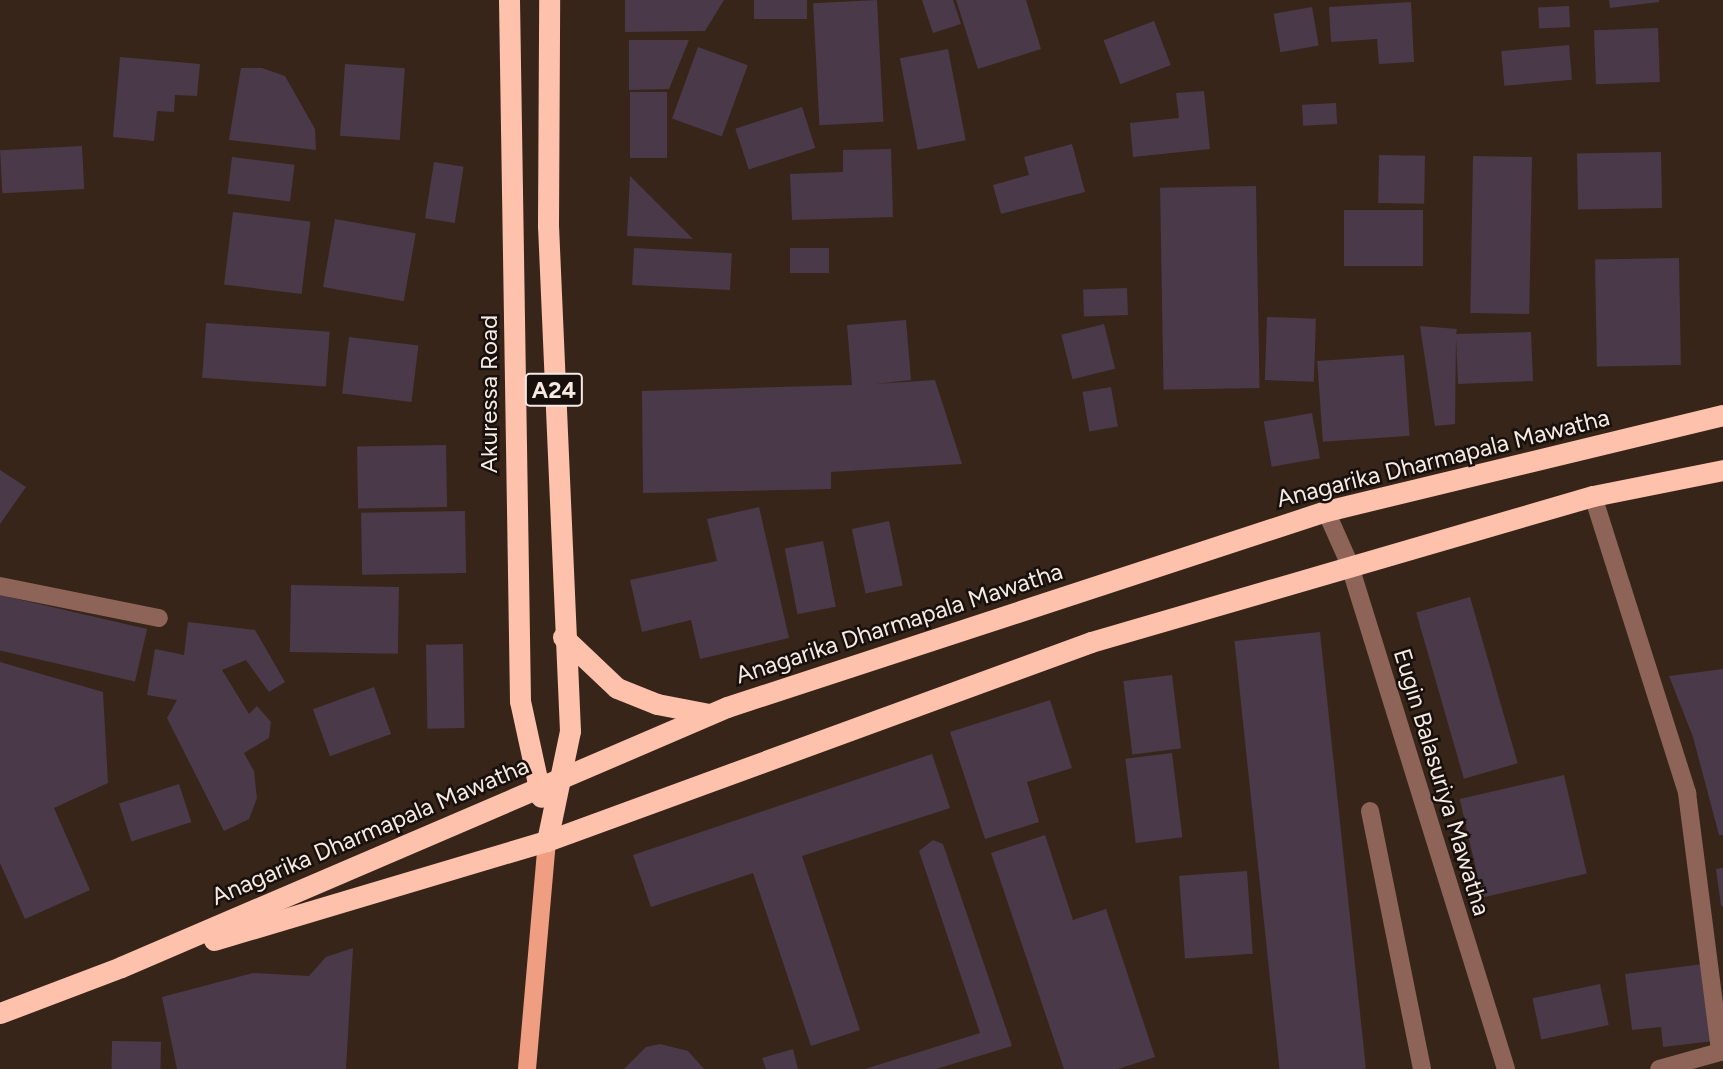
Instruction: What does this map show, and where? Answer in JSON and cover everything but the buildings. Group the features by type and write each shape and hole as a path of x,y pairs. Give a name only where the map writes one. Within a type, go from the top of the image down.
{"highway":[{"name":"Akuressa Road","path":"509,0 520,701 539,786 547,841"},
{"name":"A24","path":"549,0 548,226 563,637 570,731 560,778"},
{"name":"Anagarika Dharmapala Mawatha","path":"0,1013 121,967 709,714 1326,511 1723,415"},
{"name":"Anagarika Dharmapala Mawatha","path":"121,967 547,841 1091,642 1349,563 1593,496 1723,470"},
{"path":"563,637 617,688 657,704 709,714"},
{"path":"547,841 560,778"}],"main road":[{"path":"527,1069 547,841"}],"street":[{"path":"1593,496 1688,793 1720,1052 1659,1069"},
{"name":"Eugin Balasuriya Mawatha","path":"1326,511 1349,563 1506,1069"},
{"path":"0,586 159,618"},
{"path":"1370,811 1422,1069"}]}
